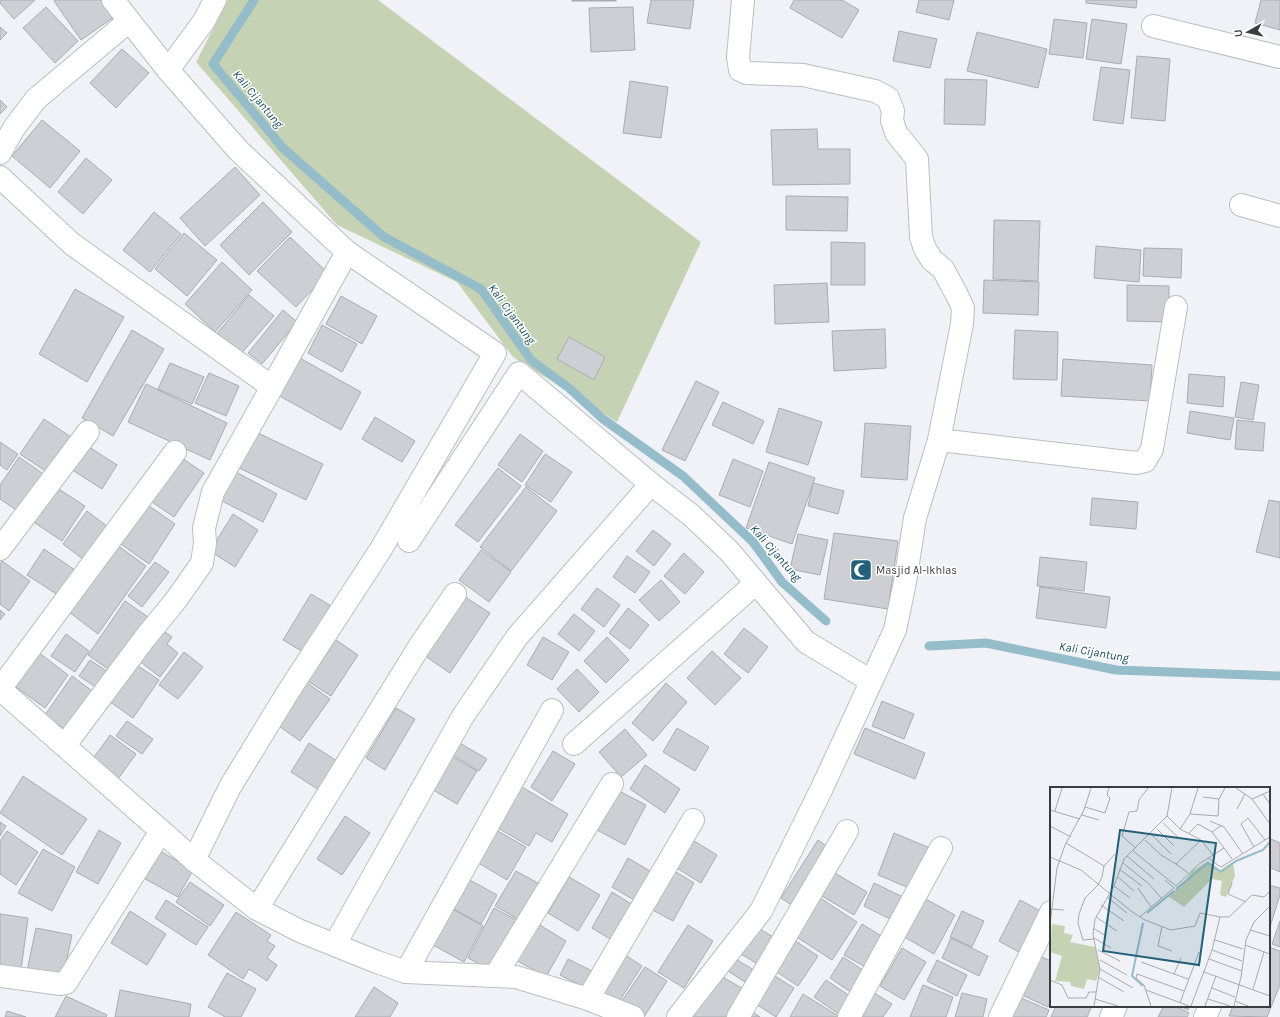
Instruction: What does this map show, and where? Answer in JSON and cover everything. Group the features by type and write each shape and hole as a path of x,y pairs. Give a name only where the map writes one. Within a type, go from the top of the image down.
{"street":[{"path":"113,0 168,70 238,150 347,252 495,354 381,549 288,692 230,787 194,860"},
{"path":"168,70 204,21 215,0"},
{"path":"678,1017 761,911 822,788 895,630 905,582 915,518 939,440 958,344 963,308 943,269 932,260 925,249 921,236 917,159 896,133 892,120 893,111 888,98 876,91 803,75 746,73 740,70 738,57 743,0"},
{"path":"0,153 14,128 36,98 129,21"},
{"path":"1153,26 1280,57"},
{"path":"0,177 72,244 272,387"},
{"path":"1241,205 1280,216"},
{"path":"65,745 145,638 176,600 202,563 205,543 204,528 213,492 347,252"},
{"path":"939,440 1136,463 1145,461 1152,449 1176,307"},
{"path":"409,541 519,373 651,484 691,515 729,551 806,642 874,674"},
{"path":"0,549 88,432"},
{"path":"175,452 0,689 194,860 257,908 300,931 406,972 438,975 496,975 516,977 588,999 633,1017"},
{"path":"335,944 464,716 517,637 651,484"},
{"path":"574,744 756,583"},
{"path":"257,908 419,647 454,594"},
{"path":"406,972 552,710"},
{"path":"496,975 612,784"},
{"path":"588,999 693,820"},
{"path":"0,976 61,984 66,983 161,831"},
{"path":"738,1017 847,831"},
{"path":"849,1017 941,848"},
{"path":"1000,1017 1050,914"},
{"path":"1111,1017 1116,1007"},
{"path":"1205,1017 1210,1007"}],"green space":[{"path":"228,0 378,0 701,242 617,422 513,357 457,282 337,225 196,62"}],"building":[{"path":"0,0 35,0 14,19 0,3"},
{"path":"103,0 114,17 81,40 54,1"},
{"path":"616,0 616,1 572,1"},
{"path":"651,0 694,0 690,29 647,23"},
{"path":"794,0 842,0 859,10 842,38 790,8"},
{"path":"919,0 954,0 949,20 916,12"},
{"path":"1086,0 1137,0 1136,8 1086,3"},
{"path":"1261,0 1280,0 1280,30 1255,23"},
{"path":"46,7 78,41 55,63 23,28"},
{"path":"633,7 635,50 591,52 589,8"},
{"path":"1054,19 1087,23 1083,58 1049,54"},
{"path":"1092,19 1127,24 1121,64 1086,59"},
{"path":"0,27 7,33 0,40"},
{"path":"899,31 937,39 930,68 893,61"},
{"path":"977,32 1047,49 1038,88 967,71"},
{"path":"122,49 149,73 116,108 90,83"},
{"path":"1137,56 1170,59 1165,121 1131,118"},
{"path":"1101,67 1130,70 1123,124 1093,120"},
{"path":"945,79 987,80 985,125 944,124"},
{"path":"630,81 668,87 661,138 623,133"},
{"path":"0,100 7,107 0,114"},
{"path":"42,120 80,151 50,188 12,156"},
{"path":"817,129 818,149 850,149 850,184 773,185 771,130"},
{"path":"86,158 112,180 83,214 58,192"},
{"path":"235,167 260,195 205,246 180,218"},
{"path":"786,196 848,197 847,231 786,230"},
{"path":"263,202 292,232 249,275 220,245"},
{"path":"154,212 181,234 150,272 123,250"},
{"path":"994,220 1040,221 1038,281 993,279"},
{"path":"184,233 217,260 187,296 155,269"},
{"path":"290,237 328,273 296,307 257,271"},
{"path":"831,242 865,243 865,285 831,285"},
{"path":"1096,246 1141,250 1139,282 1094,278"},
{"path":"1144,248 1182,249 1181,278 1143,276"},
{"path":"222,262 252,290 215,332 185,304"},
{"path":"984,280 1039,282 1038,315 983,313"},
{"path":"827,283 829,322 775,324 774,285"},
{"path":"1127,285 1169,286 1169,322 1127,321"},
{"path":"75,289 124,317 87,382 39,354"},
{"path":"249,295 274,316 239,356 215,336"},
{"path":"341,296 377,316 362,344 326,324"},
{"path":"283,310 297,322 262,364 248,353"},
{"path":"322,325 357,344 342,372 308,353"},
{"path":"885,329 886,368 834,371 832,331"},
{"path":"132,330 164,349 113,436 82,418"},
{"path":"1015,330 1058,332 1057,380 1013,379"},
{"path":"569,337 605,357 594,380 557,359"},
{"path":"296,356 361,392 341,430 276,394"},
{"path":"1063,359 1152,365 1150,401 1061,396"},
{"path":"170,363 204,377 192,404 158,389"},
{"path":"209,373 239,386 226,416 195,403"},
{"path":"1189,374 1225,377 1223,407 1187,403"},
{"path":"696,381 719,392 685,461 662,450"},
{"path":"1241,382 1259,385 1253,420 1235,417"},
{"path":"146,384 227,423 210,460 128,422"},
{"path":"723,402 764,421 753,444 712,425"},
{"path":"779,408 822,422 808,465 766,452"},
{"path":"1190,411 1234,418 1230,440 1187,433"},
{"path":"375,417 415,441 402,462 362,439"},
{"path":"44,419 71,437 47,472 20,454"},
{"path":"1237,420 1265,423 1263,451 1235,449"},
{"path":"865,423 911,426 907,480 861,477"},
{"path":"256,432 323,464 306,500 239,468"},
{"path":"520,434 543,451 522,482 498,465"},
{"path":"0,442 18,454 7,470 0,465"},
{"path":"86,445 117,465 102,489 71,469"},
{"path":"176,454 204,473 174,517 146,498"},
{"path":"545,454 572,472 551,502 525,485"},
{"path":"19,457 45,475 19,512 0,499 0,485"},
{"path":"733,459 763,471 750,507 719,495"},
{"path":"769,462 815,478 792,544 746,528"},
{"path":"498,468 521,486 478,542 455,525"},
{"path":"234,471 277,494 263,522 220,500"},
{"path":"813,483 844,491 838,514 808,506"},
{"path":"54,486 85,506 62,541 32,521"},
{"path":"526,487 557,511 511,571 480,547"},
{"path":"1092,498 1138,502 1136,529 1090,525"},
{"path":"1269,500 1280,502 1280,558 1256,552"},
{"path":"145,503 175,524 149,564 118,542"},
{"path":"87,511 112,530 88,563 63,544"},
{"path":"233,514 258,530 235,567 210,551"},
{"path":"653,530 671,544 654,566 636,551"},
{"name":"Masjid Al-Ikhlas","path":"834,533 898,541 888,609 824,599"},
{"path":"798,534 828,540 820,575 790,569"},
{"path":"117,545 146,566 98,634 69,612"},
{"path":"44,549 75,570 58,595 27,575"},
{"path":"481,550 511,572 489,602 459,580"},
{"path":"684,553 704,572 685,594 664,576"},
{"path":"627,556 650,572 635,593 613,577"},
{"path":"1040,557 1087,562 1084,591 1037,586"},
{"path":"2,561 30,581 9,611 0,604 0,564"},
{"path":"155,562 169,572 142,607 128,596"},
{"path":"661,580 680,602 659,621 639,600"},
{"path":"1040,587 1110,597 1106,628 1036,618"},
{"path":"597,588 620,605 604,627 581,609"},
{"path":"311,594 333,607 305,653 283,640"},
{"path":"465,597 490,613 450,673 425,656"},
{"path":"125,601 148,617 111,671 88,655"},
{"path":"628,608 649,625 630,649 609,633"},
{"path":"0,610 5,614 0,620"},
{"path":"574,614 595,631 579,651 558,634"},
{"path":"744,628 768,647 748,673 724,654"},
{"path":"161,629 172,637 167,644 178,653 160,677 138,660"},
{"path":"66,634 89,651 75,672 51,656"},
{"path":"543,637 569,652 552,680 527,665"},
{"path":"607,637 629,660 606,683 584,661"},
{"path":"336,640 358,655 331,696 308,681"},
{"path":"712,651 741,678 715,705 687,678"},
{"path":"38,652 68,675 45,708 13,685"},
{"path":"184,652 203,667 178,699 159,685"},
{"path":"90,660 111,674 100,690 79,676"},
{"path":"132,662 159,680 133,718 106,699"},
{"path":"577,669 599,692 579,712 557,689"},
{"path":"72,676 95,693 67,731 45,715"},
{"path":"306,682 330,699 300,741 276,724"},
{"path":"666,683 687,702 653,741 632,723"},
{"path":"882,701 914,714 904,739 872,726"},
{"path":"396,708 415,719 385,770 366,758"},
{"path":"127,721 153,739 142,754 116,736"},
{"path":"677,728 709,747 695,771 663,752"},
{"path":"865,728 925,753 915,779 854,754"},
{"path":"625,729 647,755 621,777 599,752"},
{"path":"110,735 136,754 118,779 92,760"},
{"path":"458,742 487,759 479,771 451,754"},
{"path":"309,743 337,761 319,790 291,772"},
{"path":"553,751 575,764 552,801 531,787"},
{"path":"448,754 477,771 457,804 428,787"},
{"path":"645,765 680,789 665,813 630,789"},
{"path":"23,776 87,819 62,855 0,813"},
{"path":"520,786 568,814 552,842 536,833 529,846 496,827"},
{"path":"619,791 646,805 625,845 597,830"},
{"path":"345,816 370,833 342,875 317,859"},
{"path":"0,822 6,826 0,836"},
{"path":"99,830 121,843 98,884 76,872"},
{"path":"496,830 526,847 507,880 477,862"},
{"path":"7,831 38,852 16,885 0,874 0,841"},
{"path":"894,833 930,848 914,890 878,875"},
{"path":"1270,838 1280,843 1280,872 1270,867"},
{"path":"691,839 717,855 701,883 675,867"},
{"path":"818,840 834,851 796,908 781,898"},
{"path":"153,847 193,870 178,897 138,875"},
{"path":"43,849 75,867 52,911 18,893"},
{"path":"628,858 655,874 639,903 612,887"},
{"path":"671,869 694,883 673,921 649,908"},
{"path":"828,869 867,892 854,915 815,892"},
{"path":"516,871 543,886 523,922 495,906"},
{"path":"569,877 600,895 578,931 548,913"},
{"path":"466,878 497,895 481,924 450,907"},
{"path":"190,882 224,905 210,926 176,902"},
{"path":"874,883 907,899 896,922 864,906"},
{"path":"1270,885 1280,888 1280,895 1270,927"},
{"path":"612,892 636,907 615,942 592,928"},
{"path":"817,896 857,922 832,960 792,934"},
{"path":"922,897 955,915 934,954 901,935"},
{"path":"166,900 208,927 196,945 155,918"},
{"path":"1020,900 1046,914 1024,955 999,941"},
{"path":"494,908 520,922 494,972 468,958"},
{"path":"453,909 483,926 464,962 433,945"},
{"path":"130,911 166,934 147,965 111,943"},
{"path":"962,911 984,921 972,947 950,937"},
{"path":"236,912 271,935 267,941 275,946 267,958 277,965 267,981 249,969 243,979 208,955"},
{"path":"0,914 28,918 21,970 0,968"},
{"path":"1280,921 1280,947 1272,944"},
{"path":"535,922 566,941 546,977 516,960"},
{"path":"752,924 778,940 761,966 736,951"},
{"path":"862,924 888,940 871,970 844,955"},
{"path":"688,925 713,941 684,988 658,972"},
{"path":"36,928 72,935 63,978 27,971"},
{"path":"791,938 818,956 798,986 771,968"},
{"path":"951,938 988,956 979,976 942,958"},
{"path":"1270,947 1280,951 1280,985 1267,1017 1229,1016 1233,1007 1270,1007"},
{"path":"902,948 926,962 904,1000 880,986"},
{"path":"621,952 642,966 618,1003 598,990"},
{"path":"1037,955 1050,961 1050,1003 1048,1007 1020,994"},
{"path":"732,957 759,973 751,986 725,969"},
{"path":"843,957 869,974 855,995 830,978"},
{"path":"568,959 594,972 586,988 560,975"},
{"path":"937,960 967,975 957,996 927,981"},
{"path":"645,967 667,981 644,1017 621,1002"},
{"path":"227,973 256,989 241,1017 225,1017 208,1007"},
{"path":"716,973 750,993 736,1017 688,1017"},
{"path":"770,973 794,988 776,1017 751,1001"},
{"path":"826,980 856,1000 843,1017 814,997"},
{"path":"923,985 953,997 946,1017 910,1017"},
{"path":"374,987 398,1003 390,1017 355,1017"},
{"path":"120,990 191,1004 189,1017 115,1017"},
{"path":"871,991 892,1004 883,1017 855,1017"},
{"path":"962,993 987,999 983,1017 955,1017"},
{"path":"803,994 840,1017 790,1017"},
{"path":"1014,995 1049,1010 1046,1017 1005,1017"},
{"path":"66,996 107,1015 106,1017 55,1017"},
{"path":"1056,1007 1092,1007 1087,1017 1051,1017"},
{"path":"1163,1007 1177,1007 1189,1013 1187,1017 1158,1017"},
{"path":"1181,1007 1190,1007 1188,1010"},
{"path":"748,1009 760,1017 743,1017"},
{"path":"7,1011 26,1017 5,1017"}],"waterway":[{"name":"Kali Cijantung","path":"254,0 213,64 283,148 384,237 481,289 531,360 569,388 603,419 683,476 753,542 782,582 826,621"},
{"name":"Kali Cijantung","path":"929,646 986,643 1116,670 1280,676"}],"place":[{"name":"Masjid Al-Ikhlas","path":"861,570"}]}
